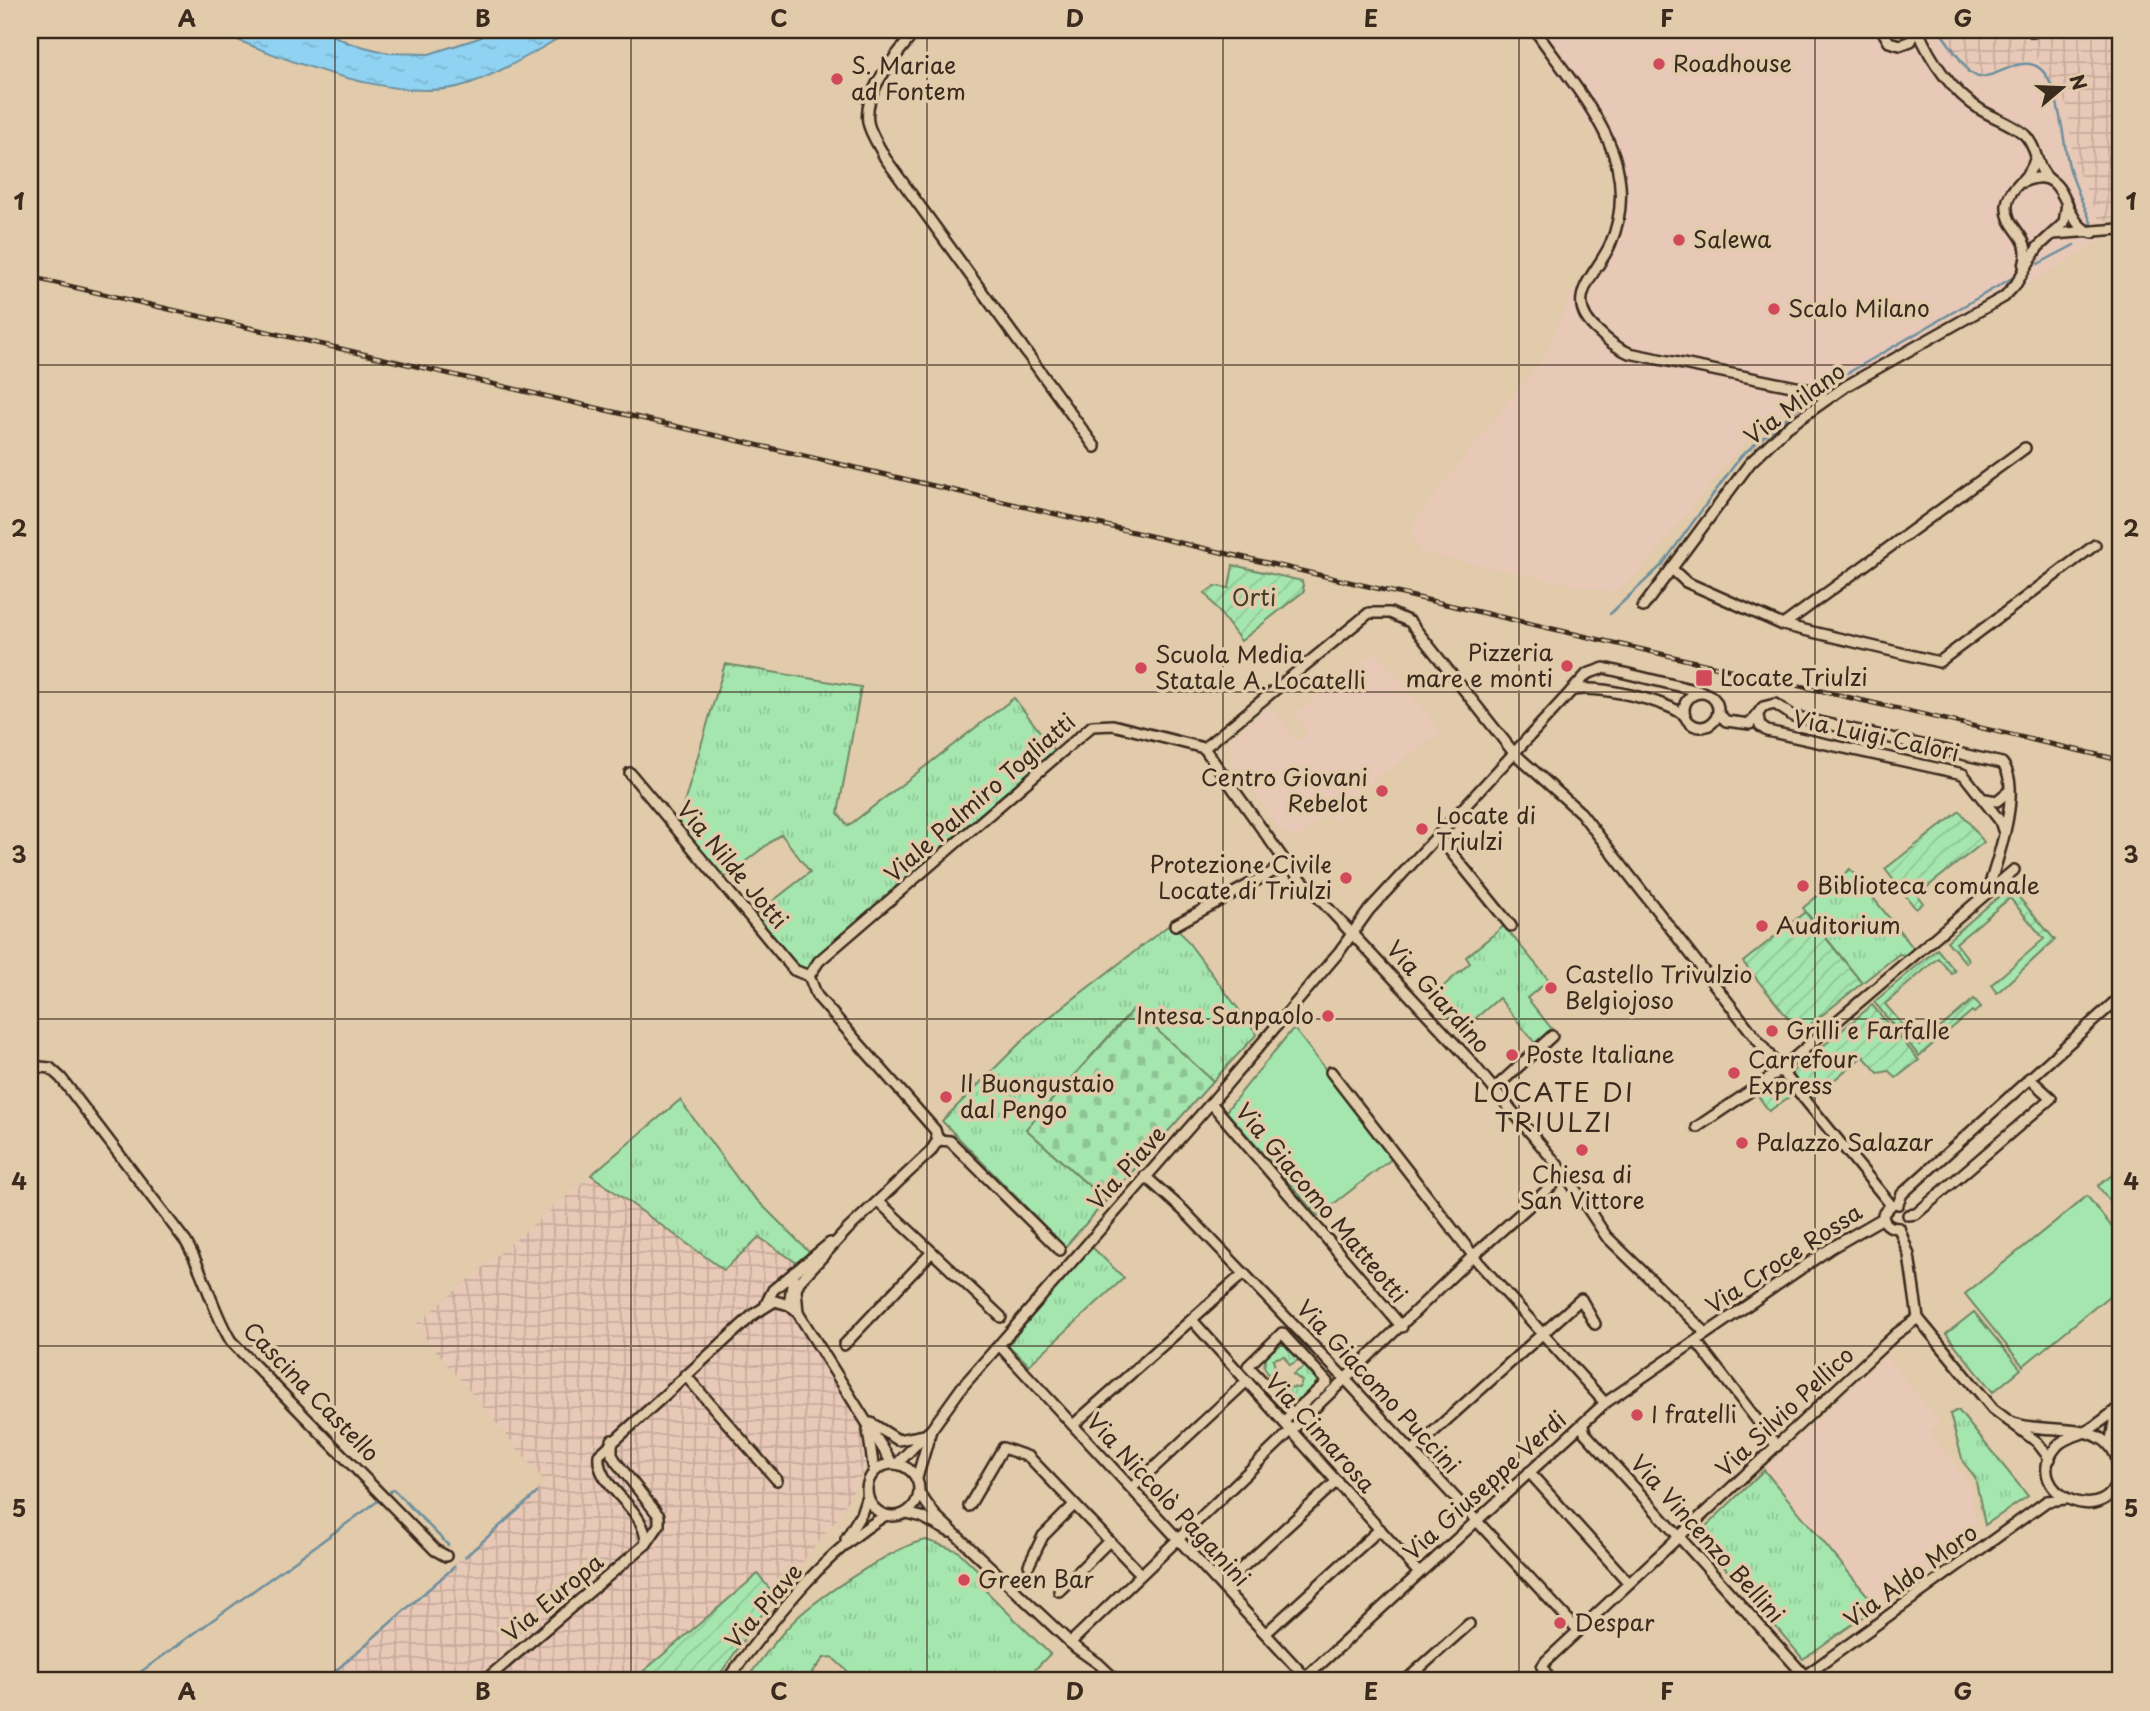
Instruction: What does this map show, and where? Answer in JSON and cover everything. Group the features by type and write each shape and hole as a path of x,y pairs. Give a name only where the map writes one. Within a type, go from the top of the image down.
{"street":[{"path":"916,30 882,76 869,102 868,124 885,158 1095,447"},
{"path":"1535,30 1603,129 1617,167 1619,213 1610,244 1583,292 1581,307 1586,320 1614,346 1629,353 1816,391 1825,400"},
{"path":"1882,30 1885,38 1895,45 1909,41 1920,42 1927,48"},
{"path":"1909,41 1917,30 1965,99 2025,135 2041,172 2058,186 2078,224 2093,233"},
{"path":"2017,284 2027,253 2021,233 2009,217 2007,208 2014,189 2031,172 2035,153"},
{"path":"2021,182 2030,178 2050,180"},
{"path":"2017,284 2038,247 2064,223 2067,203"},
{"path":"2021,233 2029,237 2120,229"},
{"name":"Via Milano","path":"1643,607 1750,463 1785,429 1825,400 2004,297 2017,284"},
{"path":"1783,625 2025,448"},
{"path":"1672,569 1686,582 1783,625 1939,662 2095,545"},
{"path":"1204,748 1369,613 1390,613 1409,622 1514,752 1581,813 1780,1069 1894,1204 1908,1215 1916,1214 2051,1098 2029,1078"},
{"path":"1604,668 1703,692 1713,697 1718,713 1713,723 1703,727 1692,725 1671,706 1591,688 1570,692 1591,671 1604,668"},
{"name":"Via Piave","path":"919,1493 917,1479 928,1432 962,1387 1211,1103 1369,911 1570,692"},
{"path":"1685,716 1684,706 1689,697 1703,692"},
{"name":"Via Luigi Calori","path":"1718,713 1726,721 1745,725 1754,722 1765,705 1774,704 1793,716 1996,761 2007,768 2009,791 2004,835 1987,893"},
{"name":"Via Luigi Calori","path":"1758,716 1760,726 1766,731 1964,774 2000,821 2004,835"},
{"name":"Viale Palmiro Togliatti","path":"809,976 819,961 1092,726 1113,725 1204,748"},
{"name":"Via Giardino","path":"1204,748 1287,864 1353,932 1494,1089 1565,1174 1606,1236 1706,1333"},
{"name":"Via Nilde Jotti","path":"630,773 794,970 809,976"},
{"path":"1984,799 1997,801 2009,791"},
{"path":"1438,836 1511,926"},
{"path":"1175,925 1287,864"},
{"path":"1697,1127 1780,1069 1875,992 2014,870"},
{"path":"798,1313 796,1290 799,1282 848,1230 936,1146 938,1140 935,1130 817,996 809,976"},
{"path":"1899,1228 1887,1225 1883,1218 1885,1210 2120,998"},
{"path":"1494,1089 1552,1036"},
{"name":"Cascina Castello","path":"30,1066 50,1068 186,1242 200,1264 217,1318 231,1341 435,1550 446,1556"},
{"path":"1331,1072 1474,1256 1605,1404"},
{"name":"Via Giacomo Matteotti","path":"1211,1103 1402,1327"},
{"path":"938,1140 950,1141 1060,1250"},
{"path":"1070,1643 1176,1538 1293,1432 1474,1256 1565,1174"},
{"name":"Via Giacomo Puccini","path":"1145,1176 1244,1273 1578,1630"},
{"path":"879,1202 1001,1317"},
{"path":"1899,1228 1908,1215"},
{"name":"Via Croce Rossa","path":"1706,1333 1846,1238 1883,1218"},
{"path":"1899,1228 1909,1255 1917,1318 1993,1409 2036,1442 2050,1459 2051,1482 2047,1501"},
{"path":"646,1544 643,1525 601,1472 598,1463 603,1448 766,1304 773,1290 795,1270 848,1230"},
{"path":"844,1345 932,1252"},
{"path":"789,1304 790,1283 795,1270"},
{"path":"1073,1425 1244,1273"},
{"path":"1412,1451 1542,1331 1581,1299 1595,1324"},
{"path":"766,1304 775,1301 789,1304 798,1313 895,1463 910,1469 917,1479"},
{"name":"Via Silvio Pellico","path":"1578,1630 1896,1334 1917,1318"},
{"name":"Via Cimarosa","path":"1192,1321 1245,1373 1293,1432 1418,1572"},
{"path":"1132,1488 1282,1333 1327,1382 1284,1421"},
{"name":"Via Giuseppe Verdi","path":"1306,1680 1418,1572 1574,1429 1583,1426 1587,1418 1605,1404 1706,1333"},
{"path":"1696,1341 1777,1446"},
{"name":"Via Niccolò Paganini","path":"999,1345 1266,1633 1306,1680"},
{"path":"1245,1373 1293,1413"},
{"path":"685,1375 776,1480"},
{"path":"2050,1459 2062,1442 2081,1434 2120,1409"},
{"path":"2051,1482 2065,1499 2076,1503 2091,1504 2111,1491 2118,1468 2110,1446 2113,1422 2120,1409"},
{"path":"865,1418 898,1440 928,1432"},
{"path":"865,1418 872,1440 874,1471 895,1463 928,1432"},
{"path":"2008,1421 2024,1428 2060,1429 2097,1437 2110,1446"},
{"name":"Via Vincenzo Bellini","path":"1583,1426 1585,1433 1681,1536 1802,1679"},
{"name":"Via Europa","path":"484,1681 646,1544 659,1525 659,1516 612,1455 612,1440"},
{"path":"969,1506 1003,1448 1029,1457 1140,1573"},
{"name":"Via Piave","path":"726,1681 767,1628 832,1558 854,1528 867,1496 867,1484 874,1471"},
{"path":"1528,1472 1629,1583"},
{"path":"1222,1586 1338,1481"},
{"path":"906,1513 914,1506 919,1493"},
{"path":"919,1493 935,1514 977,1551 1070,1643 1117,1681"},
{"path":"867,1496 875,1509 886,1515 906,1513 937,1524 977,1551"},
{"name":"Via Aldo Moro","path":"1802,1679 2047,1501 2065,1499"},
{"path":"1029,1565 1043,1536 1074,1504"},
{"name":"Via Piave","path":"832,1558 886,1515"},
{"path":"1266,1633 1380,1529"},
{"path":"1059,1591 1109,1541"},
{"path":"1405,1681 1469,1623"},
{"path":"1551,1681 1542,1667 1578,1630"}],"shaded area":[{"name":"Scalo Milano","path":"1526,30 1936,30 1965,72 1978,77 2036,57 2067,106 2074,162 2108,237 1798,420 1797,398 1739,448 1641,571 1612,593 1422,553 1414,543 1412,530 1416,518 1544,357 1571,293 1589,268 1610,222 1613,177 1606,151"},
{"path":"1936,30 2120,30 2120,213 2101,224 2074,162 2067,106 2036,57 1978,77 1965,72"},
{"path":"1376,651 1442,732 1350,797 1354,803 1337,821 1326,812 1302,835 1293,836 1279,830 1230,758 1230,739 1267,709 1274,711 1298,741 1308,733 1294,714"},
{"path":"680,1100 743,1186 812,1256 775,1291 864,1417 890,1441 864,1470 839,1516 775,1596 758,1575 632,1681 322,1681 546,1483 415,1325"},
{"path":"1886,1356 1940,1422 1929,1432 1968,1481 1979,1534 1877,1607 1764,1470"}],"green space":[{"name":"Orti","path":"1233,565 1302,581 1304,591 1241,641 1205,593 1215,586 1229,588"},
{"path":"725,664 861,687 838,813 848,826 1014,698 1054,750 808,969 798,966 755,915 810,872 781,834 724,878 678,824"},
{"path":"1960,811 1984,842 1917,895 1923,903 1916,909 1885,869"},
{"path":"1850,869 1915,950 1907,956 1899,954 1862,983 1803,908"},
{"path":"2010,887 2055,940 1997,993 1991,985 2044,939 2010,898 1956,943 1969,960 1966,963 1947,941"},
{"path":"1805,912 1862,983 1800,1033 1743,962"},
{"path":"1173,922 1257,1034 1213,1081 1133,1009 1026,1129 1106,1201 1065,1247 942,1121 1033,1030"},
{"path":"1504,926 1549,980 1527,998 1552,1029 1535,1043 1499,998 1462,1030 1431,997 1470,963 1466,957"},
{"path":"1937,949 1955,971 1952,974 1938,958 1885,1004 1920,1045 1974,999 1981,1007 1974,1013 1972,1011 1919,1056 1874,1002"},
{"path":"1872,1005 1919,1060 1896,1078 1889,1071 1878,1073 1863,1056 1812,1098 1792,1072"},
{"path":"1134,1009 1213,1081 1106,1201 1026,1129"},
{"path":"1295,1030 1394,1157 1318,1216 1226,1111 1291,1031"},
{"path":"1773,1082 1785,1085 1792,1095 1769,1111 1756,1093"},
{"path":"680,1100 743,1186 809,1252 797,1263 759,1237 724,1270 591,1175"},
{"path":"2120,1169 2120,1214 2098,1186"},
{"path":"2087,1196 2120,1237 2120,1287 2023,1366 1965,1294"},
{"path":"1091,1246 1124,1278 1029,1365 1008,1345"},
{"path":"1974,1312 2021,1369 1993,1392 1946,1334"},
{"path":"1284,1343 1289,1343 1300,1359 1290,1365 1284,1356 1273,1359 1276,1373 1269,1376 1264,1366 1267,1354"},
{"path":"1306,1366 1317,1381 1312,1391 1295,1401 1277,1384 1285,1380 1287,1387 1299,1388 1302,1381 1293,1374"},
{"path":"1958,1410 2028,1496 1985,1525 1975,1477 1963,1462 1950,1414"},
{"path":"1764,1470 1877,1607 1803,1659 1765,1614 1768,1611 1735,1573 1731,1575 1697,1535"},
{"path":"926,1540 958,1551 988,1580 984,1589 1050,1654 1024,1681 858,1681 832,1657 824,1658 805,1681 745,1681 783,1633 815,1603 875,1563 912,1544"},
{"path":"758,1574 775,1596 715,1681 632,1681"}],"water":[{"path":"214,30 322,30 349,43 388,53 429,54 479,38 492,30 573,30 495,73 468,84 440,89 409,89 340,76"}],"waterway":[{"path":"1939,30 1969,72 1978,77 2030,64 2040,69 2048,78 2058,107 2069,166 2091,222 2090,227"},
{"path":"2038,264 2074,245"},
{"path":"1822,388 2012,278"},
{"path":"1610,614 1662,565 1741,456 1806,401"},
{"path":"390,1492 393,1489 448,1545"},
{"path":"465,1557 537,1493"},
{"path":"128,1681 378,1501"},
{"path":"324,1681 454,1567"}],"railway":[{"path":"30,277 2120,760"}],"place":[{"name":"Roadhouse","path":"1659,64"},
{"name":"S. Mariae ad Fontem","path":"837,79"},
{"name":"Salewa","path":"1679,240"},
{"name":"Scalo Milano","path":"1774,309"},
{"name":"Pizzeria mare e monti","path":"1567,666"},
{"name":"Scuola Media Statale A. Locatelli","path":"1141,668"},
{"name":"Locate Triulzi","path":"1704,678"},
{"name":"Centro Giovani Rebelot","path":"1382,791"},
{"name":"Locate di Triulzi","path":"1422,829"},
{"name":"Protezione Civile Locate di Triulzi","path":"1346,878"},
{"name":"Biblioteca comunale","path":"1803,886"},
{"name":"Auditorium","path":"1762,926"},
{"name":"Castello Trivulzio Belgiojoso","path":"1551,988"},
{"name":"Intesa Sanpaolo","path":"1328,1016"},
{"name":"Grilli e Farfalle","path":"1772,1031"},
{"name":"Poste Italiane","path":"1512,1055"},
{"name":"Carrefour Express","path":"1734,1073"},
{"name":"Il Buongustaio dal Pengo","path":"946,1097"},
{"name":"Palazzo Salazar","path":"1742,1143"},
{"name":"Chiesa di San Vittore","path":"1582,1150"},
{"name":"I fratelli","path":"1637,1415"},
{"name":"Green Bar","path":"964,1580"},
{"name":"Despar","path":"1560,1623"}],"district":[{"name":"LOCATE DI TRIULZI","path":"1554,1108"}]}
